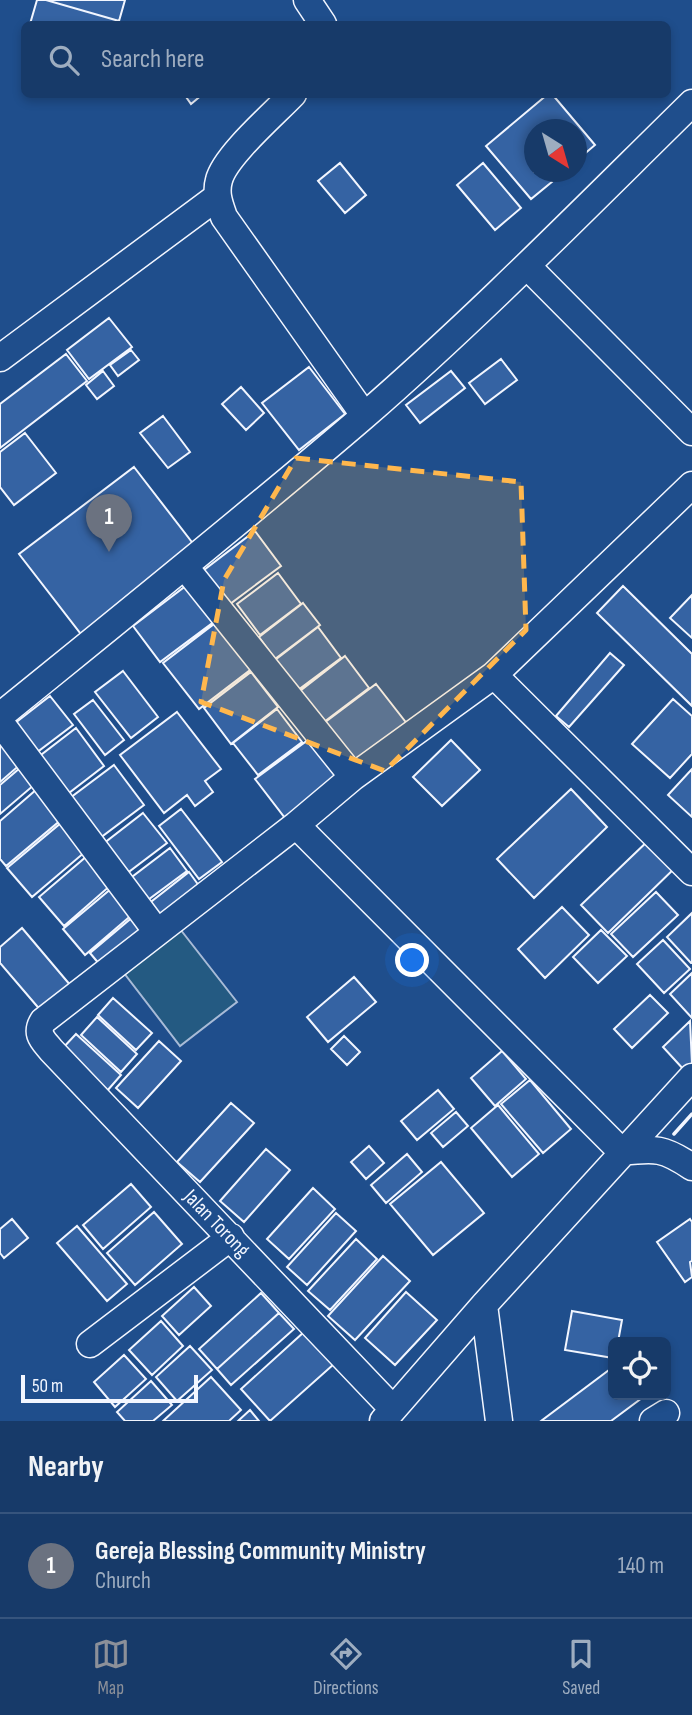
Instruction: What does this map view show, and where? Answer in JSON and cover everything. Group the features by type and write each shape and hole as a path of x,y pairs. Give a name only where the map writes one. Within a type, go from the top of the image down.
{"street":[{"path":"307,0 321,21"},
{"path":"289,98 226,164 219,180 217,197 224,217 364,415"},
{"path":"0,716 185,566 364,415 527,266 692,103"},
{"path":"0,358 217,197"},
{"path":"527,266 692,432"},
{"path":"0,723 157,932 296,825 353,777 494,675 692,485"},
{"path":"185,566 353,777"},
{"path":"494,675 692,872"},
{"path":"296,825 622,1152"},
{"name":"Jalan Torong","path":"157,932 43,1021 38,1032 40,1038 231,1237 388,1415"},
{"path":"388,1415 484,1305 692,1077"},
{"path":"622,1152 654,1148 677,1157 692,1167"},
{"path":"90,1344 231,1237"},
{"path":"484,1305 499,1421"}],"highlighted area":[{"path":"296,458 521,482 526,630 385,771 201,702 224,580"}],"shaded area":[{"path":"173,920 237,1002 180,1046 117,964"}],"building":[{"path":"37,0 46,0 119,21 31,21"},
{"path":"46,0 125,0 119,21"},
{"path":"187,98 198,98 191,104"},
{"path":"543,98 555,98 573,119 524,119 524,182 552,182 531,199 486,146"},
{"path":"587,136 595,145 587,152"},
{"path":"340,163 366,195 345,213 318,181"},
{"path":"483,163 521,208 495,230 457,185"},
{"path":"109,318 132,347 89,379 67,350"},
{"path":"131,350 139,360 118,376 110,365"},
{"path":"66,354 87,381 0,448 0,404"},
{"path":"501,359 517,380 485,404 469,383"},
{"path":"309,367 345,414 299,450 262,403"},
{"path":"103,371 114,386 97,399 86,385"},
{"path":"451,371 465,388 420,423 406,405"},
{"path":"241,387 264,413 246,430 222,404"},
{"path":"163,416 190,452 168,468 140,433"},
{"path":"25,433 56,473 14,505 0,487 0,452"},
{"path":"134,467 198,550 84,638 19,554"},
{"path":"255,531 281,566 230,604 204,570"},
{"path":"278,573 301,604 260,635 237,604"},
{"path":"191,582 219,618 160,662 133,626"},
{"path":"623,586 692,654 692,706 597,613"},
{"path":"692,595 692,638 670,618"},
{"path":"303,603 320,625 275,659 259,637"},
{"path":"218,621 254,667 199,709 163,663"},
{"path":"318,627 341,658 298,690 275,660"},
{"path":"610,653 624,665 569,727 556,716"},
{"path":"345,656 369,688 324,722 300,691"},
{"path":"123,671 158,717 131,738 95,692"},
{"path":"251,672 278,707 231,744 204,708"},
{"path":"376,684 408,725 356,765 324,723"},
{"path":"50,696 73,725 32,756 10,727"},
{"path":"673,699 692,716 692,754 670,778 632,744"},
{"path":"93,700 124,740 105,755 74,714"},
{"path":"277,709 302,742 258,775 233,743"},
{"path":"177,712 221,769 205,781 213,792 195,806 187,795 164,813 120,755"},
{"path":"76,728 104,766 65,796 37,758"},
{"path":"0,737 22,763 0,782"},
{"path":"308,740 337,778 285,818 255,779"},
{"path":"451,740 480,770 442,806 413,777"},
{"path":"114,765 144,805 100,838 70,798"},
{"path":"20,768 34,785 0,814 0,785"},
{"path":"692,769 692,817 668,795"},
{"path":"37,789 62,819 6,866 0,859 0,821"},
{"path":"571,789 607,827 534,898 497,859"},
{"path":"181,809 222,862 199,879 159,826"},
{"path":"143,813 167,843 126,874 103,844"},
{"path":"61,823 85,852 32,897 7,868"},
{"path":"652,837 679,864 608,933 581,905"},
{"path":"170,848 187,871 141,905 124,883"},
{"path":"87,856 111,885 64,926 39,897"},
{"path":"189,872 202,890 161,922 147,905"},
{"path":"112,888 134,913 85,955 63,929"},
{"path":"656,892 678,915 633,957 611,934"},
{"path":"562,907 589,935 545,978 518,949"},
{"path":"692,913 692,963 691,963 667,937"},
{"path":"134,916 149,934 105,971 90,953"},
{"path":"22,928 71,986 42,1012 0,963 0,947"},
{"path":"601,930 627,956 598,983 573,957"},
{"path":"663,940 690,969 664,993 637,964"},
{"path":"692,973 692,1018 670,994"},
{"path":"354,977 376,1002 328,1042 307,1017"},
{"path":"650,995 668,1013 632,1048 614,1029"},
{"path":"113,998 152,1033 136,1050 98,1015"},
{"path":"97,1017 137,1054 121,1072 81,1035"},
{"path":"690,1021 692,1064 685,1071 663,1047"},
{"path":"76,1034 121,1075 107,1091 61,1050"},
{"path":"344,1036 360,1052 347,1065 331,1049"},
{"path":"159,1041 181,1061 138,1108 116,1088"},
{"path":"502,1051 526,1079 495,1106 471,1078"},
{"path":"530,1080 571,1129 543,1153 501,1104"},
{"path":"438,1090 454,1109 417,1140 401,1121"},
{"path":"231,1103 254,1123 200,1182 177,1162"},
{"path":"498,1105 539,1154 512,1177 471,1128"},
{"path":"456,1112 468,1126 443,1147 431,1133"},
{"path":"369,1146 384,1163 366,1179 351,1162"},
{"path":"266,1149 290,1170 244,1222 220,1201"},
{"path":"407,1154 422,1172 386,1203 371,1185"},
{"path":"441,1162 484,1213 433,1255 390,1204"},
{"path":"131,1184 151,1207 103,1249 83,1225"},
{"path":"313,1188 335,1209 289,1259 267,1239"},
{"path":"154,1212 182,1244 135,1285 107,1253"},
{"path":"336,1213 356,1231 307,1285 287,1267"},
{"path":"12,1219 28,1238 4,1258 0,1253 0,1229"},
{"path":"690,1219 692,1277 685,1282 657,1242"},
{"path":"77,1226 127,1284 107,1301 57,1243"},
{"path":"356,1239 377,1259 330,1310 308,1291"},
{"path":"383,1256 410,1281 355,1340 328,1316"},
{"path":"194,1287 211,1306 179,1335 162,1316"},
{"path":"406,1292 437,1320 395,1365 365,1338"},
{"path":"261,1293 279,1313 217,1369 199,1349"},
{"path":"572,1311 622,1320 619,1337 608,1337 608,1357 565,1350"},
{"path":"279,1313 294,1329 231,1385 217,1369"},
{"path":"161,1321 183,1346 152,1375 129,1350"},
{"path":"304,1332 334,1364 270,1421 241,1389"},
{"path":"190,1346 212,1370 177,1401 156,1377"},
{"path":"124,1355 146,1379 115,1407 94,1382"},
{"path":"608,1371 608,1400 639,1400 611,1421 541,1421"},
{"path":"211,1377 241,1410 229,1421 163,1421"},
{"path":"151,1381 172,1405 153,1421 125,1421 117,1412"},
{"path":"250,1410 259,1421 238,1421"}],"wall":[{"path":"674,1134 692,1114"}],"place":[{"name":"Gereja Blessing Community Ministry","path":"109,552"}]}
